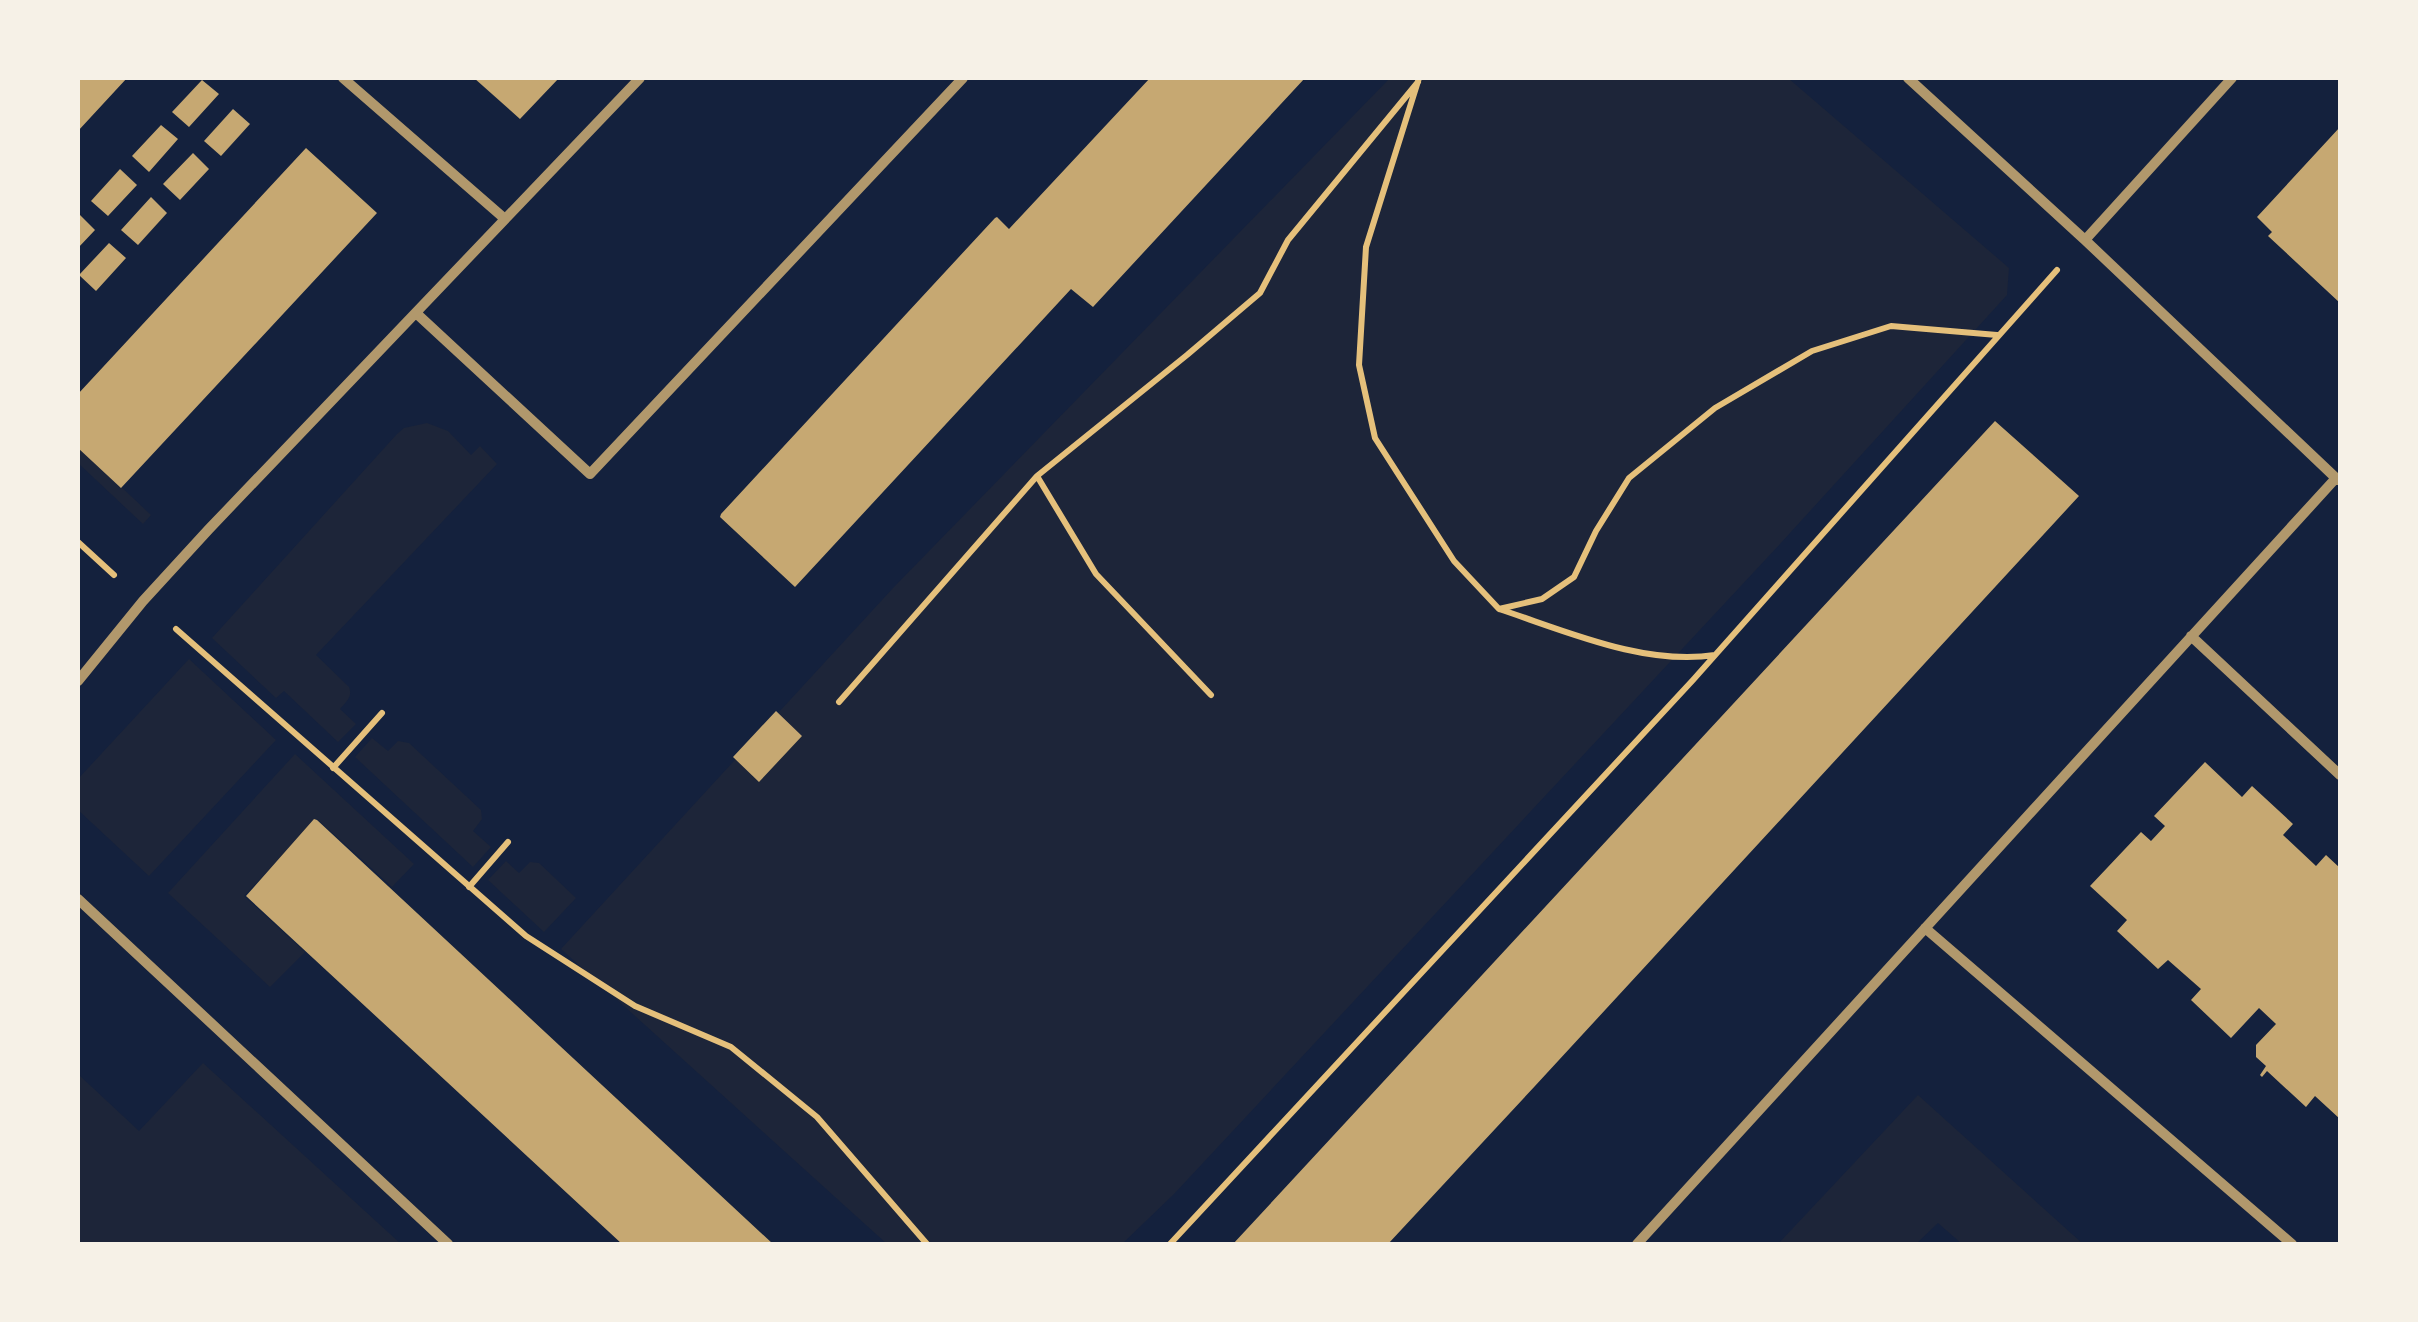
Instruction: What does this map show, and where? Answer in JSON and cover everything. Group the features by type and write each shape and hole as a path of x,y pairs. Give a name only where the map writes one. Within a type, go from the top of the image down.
{"street":[{"path":"343,78 505,219"},
{"path":"78,681 209,529 640,78"},
{"path":"416,313 590,474 963,78"},
{"path":"1637,1244 2190,636 2338,480 1908,78"},
{"path":"2084,240 2232,78"},
{"path":"2190,636 2340,775"},
{"path":"78,900 448,1244"},
{"path":"1925,928 2292,1244"}],"path":[{"path":"839,702 1037,476 1260,293 1288,240 1418,80"},
{"path":"1418,80 1366,248 1359,364 1375,438 1454,561 1499,609 1622,649 1695,658 1716,655"},
{"path":"1170,1244 1716,655 2084,240"},
{"path":"1499,609 1542,599 1574,577 1596,530 1629,478 1715,408 1812,351 1891,326 1999,335"},
{"path":"1037,476 1096,574 1212,695"},
{"path":"144,601 526,936 635,1006 731,1047 816,1117 927,1244"},
{"path":"333,768 382,713"},
{"path":"469,887 508,842"}],"shaded area":[{"path":"1390,78 1788,78 2009,268 2007,295 1174,1194 1122,1244 887,1244 561,949 894,587"},
{"path":"427,423 448,431 471,455 480,446 497,464 316,655 349,687 348,699 340,709 356,724 338,742 284,691 276,698 212,638 397,434 404,428"},
{"path":"78,446 151,515 143,524 78,463"},
{"path":"189,659 276,740 149,876 78,810 78,779"},
{"path":"372,738 388,751 398,741 409,743 481,810 482,819 473,831 491,847 473,867 355,757"},
{"path":"295,754 414,864 392,887 317,819 244,896 305,952 270,987 168,893"},
{"path":"506,861 519,873 530,862 539,863 576,898 544,932 488,880"},
{"path":"203,1063 401,1244 78,1244 78,1074 139,1131"},
{"path":"1918,1095 2083,1244 1962,1244 1938,1223 1916,1244 1778,1244"}],"building":[{"path":"78,78 127,78 78,131"},
{"path":"474,78 559,78 520,119"},
{"path":"1150,78 1305,78 1093,307 1071,289 795,587 721,514 995,218 1009,229"},
{"path":"202,80 219,94 189,127 172,112"},
{"path":"233,109 250,124 221,156 204,141"},
{"path":"161,125 178,139 149,172 132,156"},
{"path":"2340,127 2340,303 2268,236 2272,232 2257,217"},
{"path":"306,148 377,213 121,488 78,448 78,394"},
{"path":"193,153 209,169 180,200 163,184"},
{"path":"120,169 137,185 108,216 91,201"},
{"path":"151,197 167,213 138,245 121,230"},
{"path":"78,213 95,230 78,248"},
{"path":"109,243 126,258 96,291 79,275"},
{"path":"1995,421 2079,496 1535,1086 1388,1244 1233,1244"},
{"path":"776,711 802,736 759,782 733,757"},
{"path":"2205,762 2242,797 2252,786 2293,824 2283,835 2316,866 2326,855 2340,868 2340,1119 2315,1096 2306,1107 2267,1071 2260,1075 2266,1066 2256,1057 2256,1045 2276,1024 2259,1008 2231,1038 2191,1000 2201,989 2168,960 2158,969 2117,931 2127,920 2090,886 2141,832 2151,841 2165,826 2154,816"},
{"path":"314,819 773,1244 622,1244 246,896"}]}
